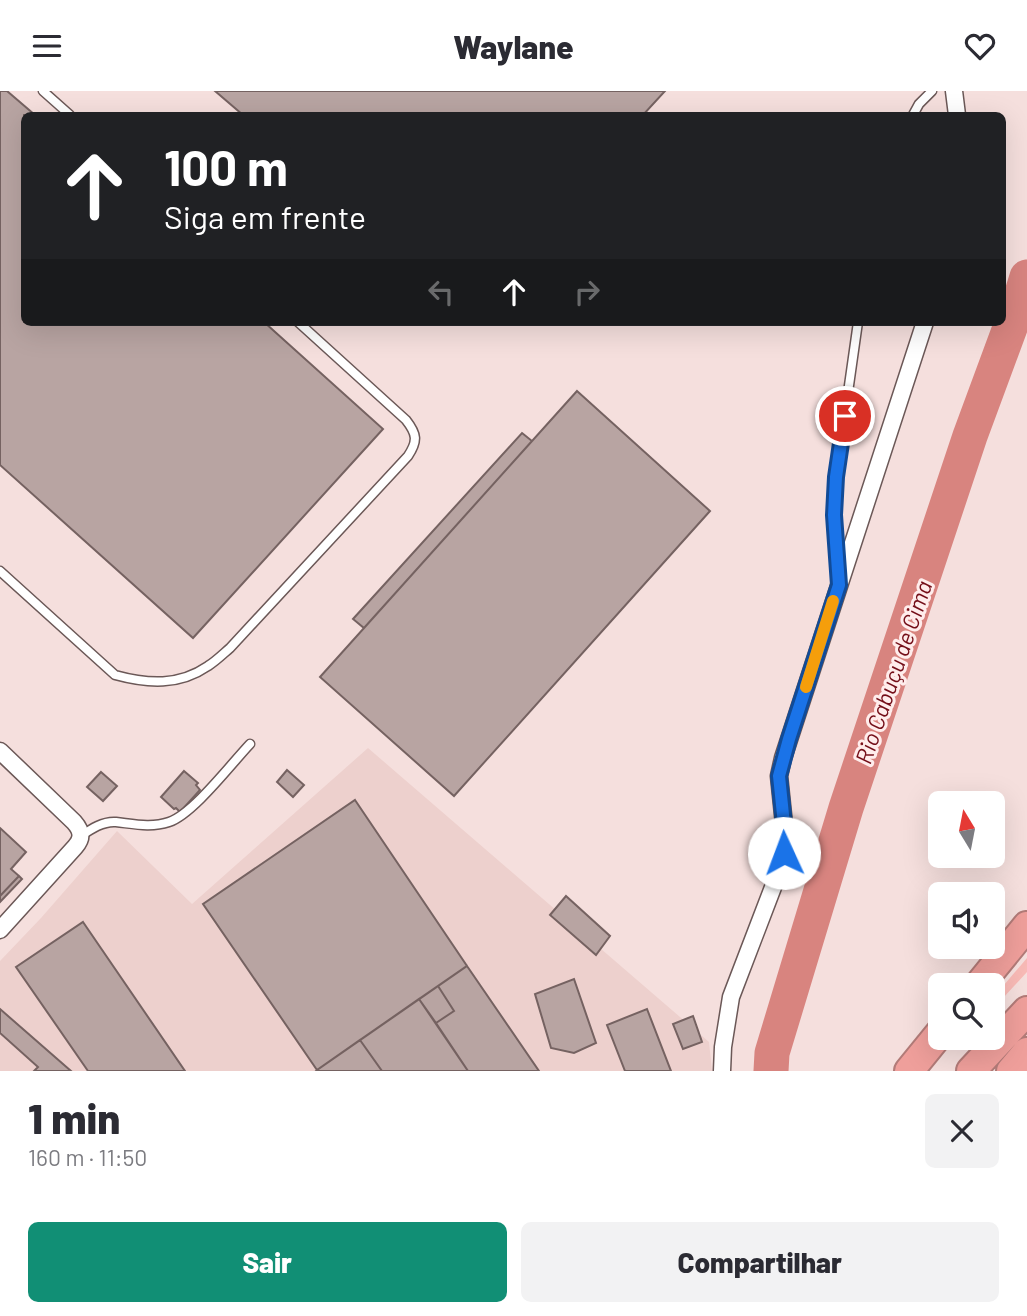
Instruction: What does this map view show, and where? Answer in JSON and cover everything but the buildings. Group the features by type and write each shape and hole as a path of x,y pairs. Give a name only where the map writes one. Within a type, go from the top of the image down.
{"highway":[{"path":"989,973 1027,926"},
{"path":"971,1071 1027,1011"},
{"path":"909,1071 928,1048"},
{"path":"1011,1071 1027,1052"}],"street":[{"path":"954,91 957,112"},
{"path":"722,1071 731,997 784,853 785,834 779,776 783,758 924,326"},
{"path":"0,751 74,822 81,836 75,847 0,930"}],"lane":[{"path":"43,91 67,112"},
{"path":"915,112 932,91"},
{"path":"0,571 115,675 138,681 163,682 184,678 208,667 240,638 414,447 414,430 406,420 302,326"},
{"path":"839,585 834,515 836,477 857,326"},
{"path":"81,836 92,828 114,822 157,825 180,818 250,744"}],"shaded area":[{"path":"368,748 709,1042 712,1071 0,1071 0,961 117,831 192,904"},
{"path":"1027,958 1027,972 1005,996 1005,984"}],"waterway":[{"name":"Rio Cabuçu de Cima","path":"771,1071 772,1053 846,808 970,436 1027,277"}],"slow traffic":[{"path":"806,687 833,601"}],"route":[{"path":"784,853 785,834 779,776 839,585 834,515 836,477 845,416"}]}
